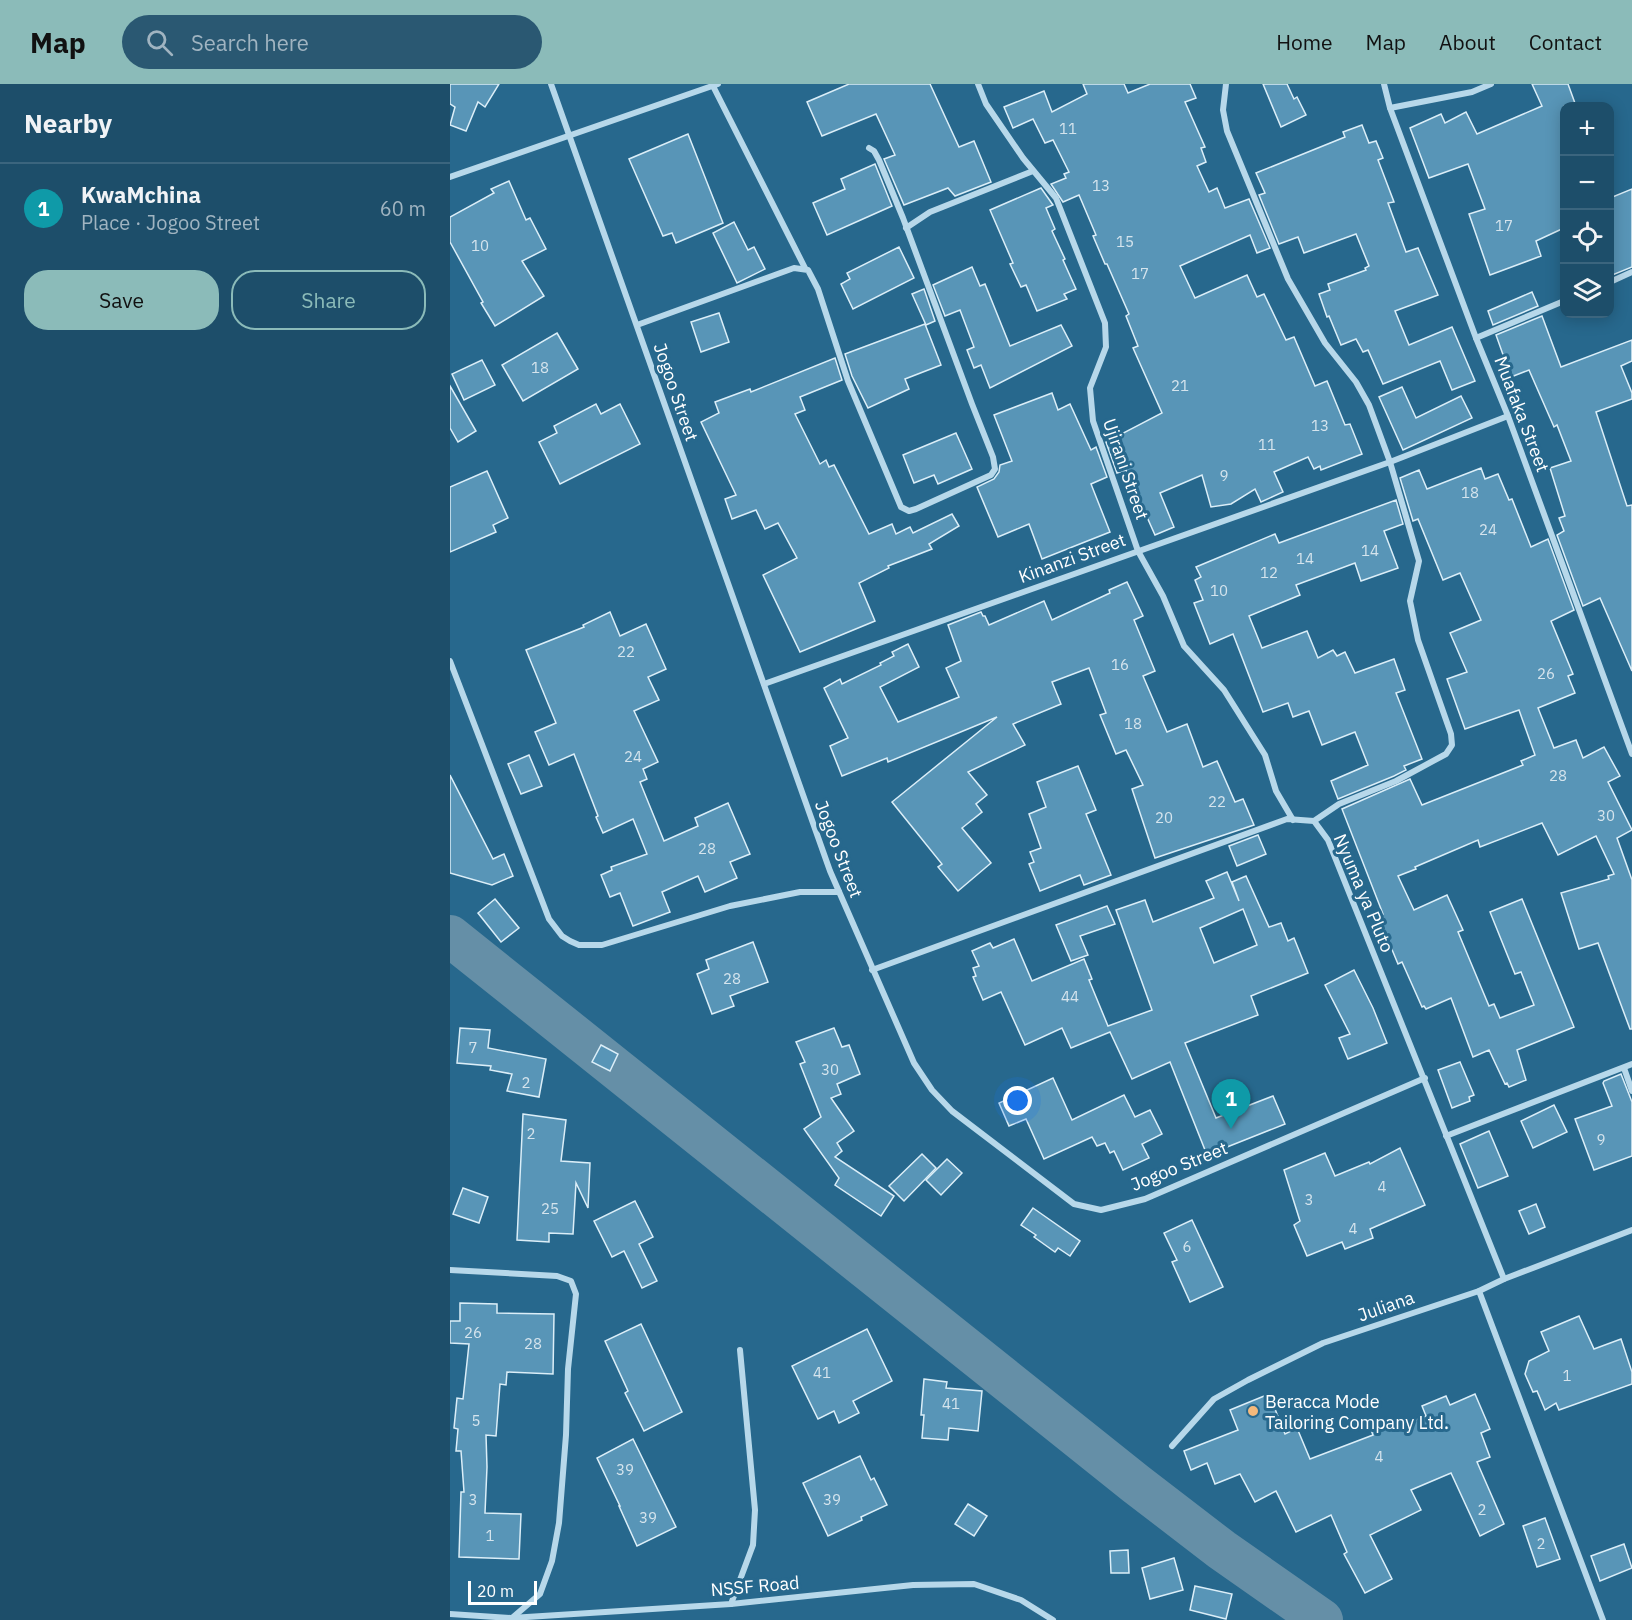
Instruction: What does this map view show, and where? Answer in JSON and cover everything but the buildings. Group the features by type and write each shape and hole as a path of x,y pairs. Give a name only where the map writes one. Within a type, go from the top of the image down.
{"street":[{"name":"Jogoo Street","path":"551,84 839,892 915,1063 932,1090 952,1111 1074,1204 1101,1210 1145,1198 1425,1078"},
{"name":"Ujirani Street","path":"978,84 986,104 1033,171 1056,198 1105,323 1106,347 1090,388 1093,421 1138,551 1163,596 1184,646 1224,690 1265,754 1276,791 1293,820"},
{"path":"1226,84 1223,110 1227,131 1288,279 1325,343 1356,382 1369,405 1390,462 1419,561 1410,602 1419,640 1451,734 1452,746 1446,754 1396,781 1339,804 1314,821"},
{"name":"Muafaka Street","path":"1384,84 1390,108 1476,338 1508,416 1632,754"},
{"path":"1390,108 1472,92 1491,84"},
{"path":"450,177 715,85 818,290 848,381 897,501 906,510 916,509 984,480 991,475 995,464 879,160 874,151 868,148"},
{"path":"906,228 930,212 1033,171"},
{"path":"637,325 794,268 805,268"},
{"path":"1614,280 1632,272"},
{"path":"1476,338 1560,303"},
{"name":"Kinanzi Street","path":"764,684 1390,462 1508,416"},
{"path":"450,662 549,918 562,936 570,941 579,945 602,945 730,906 800,892 839,892"},
{"name":"Nyuma ya Pluto","path":"872,970 1287,819 1314,821 1328,840 1504,1279"},
{"path":"1446,1136 1632,1064"},
{"path":"1624,1068 1632,1091"},
{"name":"Juliana","path":"1172,1446 1214,1399 1323,1343 1479,1291 1504,1279 1632,1230"},
{"path":"450,1270 557,1276 571,1281 576,1294 568,1369 567,1435 558,1533 552,1561 540,1594 512,1618"},
{"path":"1479,1291 1603,1620"},
{"path":"731,1604 753,1545 755,1510 740,1350"},
{"name":"NSSF Road","path":"450,1614 512,1618 731,1604 913,1585 975,1584 1021,1600 1053,1620"}],"waterway":[{"path":"450,936 1136,1484 1222,1550 1322,1620"}],"place":[{"name":"KwaMchina","path":"1231,1129"},
{"name":"Beracca Mode Tailoring Company Ltd.","path":"1253,1411"}]}
